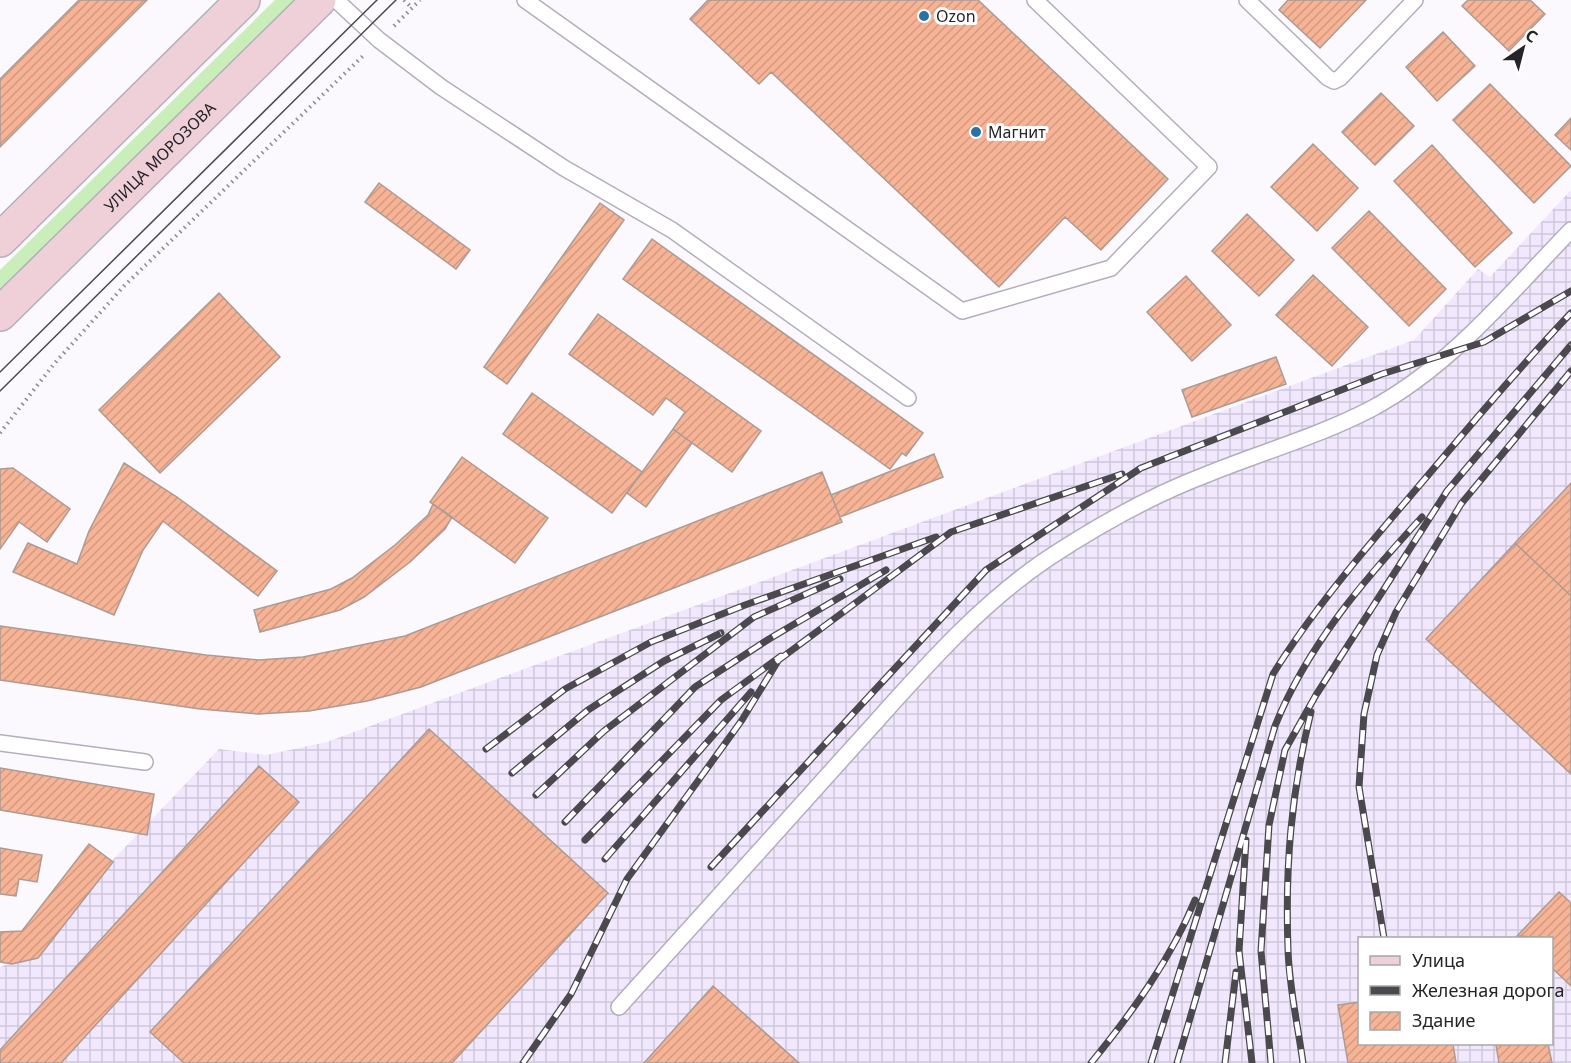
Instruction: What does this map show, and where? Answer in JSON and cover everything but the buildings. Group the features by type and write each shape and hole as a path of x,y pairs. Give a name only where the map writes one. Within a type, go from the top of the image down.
{"main road":[{"path":"0,240 243,0"},
{"name":"УЛИЦА МОРОЗОВА","path":"0,314 319,0"}],"lane":[{"path":"336,0 379,40 441,87 564,168 672,230 908,398"},
{"path":"525,0 962,311 1111,268 1209,167 1035,0"},
{"path":"1247,0 1328,78 1334,81 1340,78 1415,0"},
{"path":"619,1007 938,654 1000,595 1047,559 1119,516 1205,475 1328,430 1372,408 1415,382 1453,351 1571,230"},
{"path":"0,742 145,762"}],"path":[{"path":"404,0 412,8"},
{"path":"0,433 54,364 124,286 420,0"}],"shaded area":[{"path":"1571,190 1571,1063 0,1063 0,967 16,961 219,749 266,755 327,742 1414,340 1478,269 1490,277"}],"green space":[{"path":"275,0 302,0 0,303 0,270"}],"tram line":[{"path":"0,372 377,0"},
{"path":"0,391 396,0"}],"railway":[{"path":"711,867 986,570 1141,468 1382,374 1484,342 1571,291"},
{"path":"1151,1063 1273,674 1323,602 1361,555 1493,399 1571,313"},
{"path":"1271,1063 1261,951 1269,825 1285,750 1316,695 1447,491 1571,345"},
{"path":"1384,937 1359,787 1364,714 1377,655 1396,612 1461,504 1571,371"},
{"path":"776,662 951,532 1122,474"},
{"path":"1177,1063 1275,726 1288,697 1303,668 1339,615 1422,517"},
{"path":"486,749 565,689 651,642 745,605 936,537"},
{"path":"565,822 695,687 769,639 886,570"},
{"path":"536,795 604,731 754,617 840,579"},
{"path":"512,773 588,710 664,661 721,633"},
{"path":"523,1063 571,994 627,879 742,720 781,656 721,700 585,840"},
{"path":"605,859 751,692"},
{"path":"1303,1063 1292,992 1287,918 1294,801 1311,712"},
{"path":"1246,840 1239,951 1252,1063"},
{"path":"1091,1063 1121,1025 1162,965 1195,900"},
{"path":"1225,1063 1236,972"}],"place":[{"name":"Ozon","path":"924,16"},
{"name":"Магнит","path":"976,132"}]}
